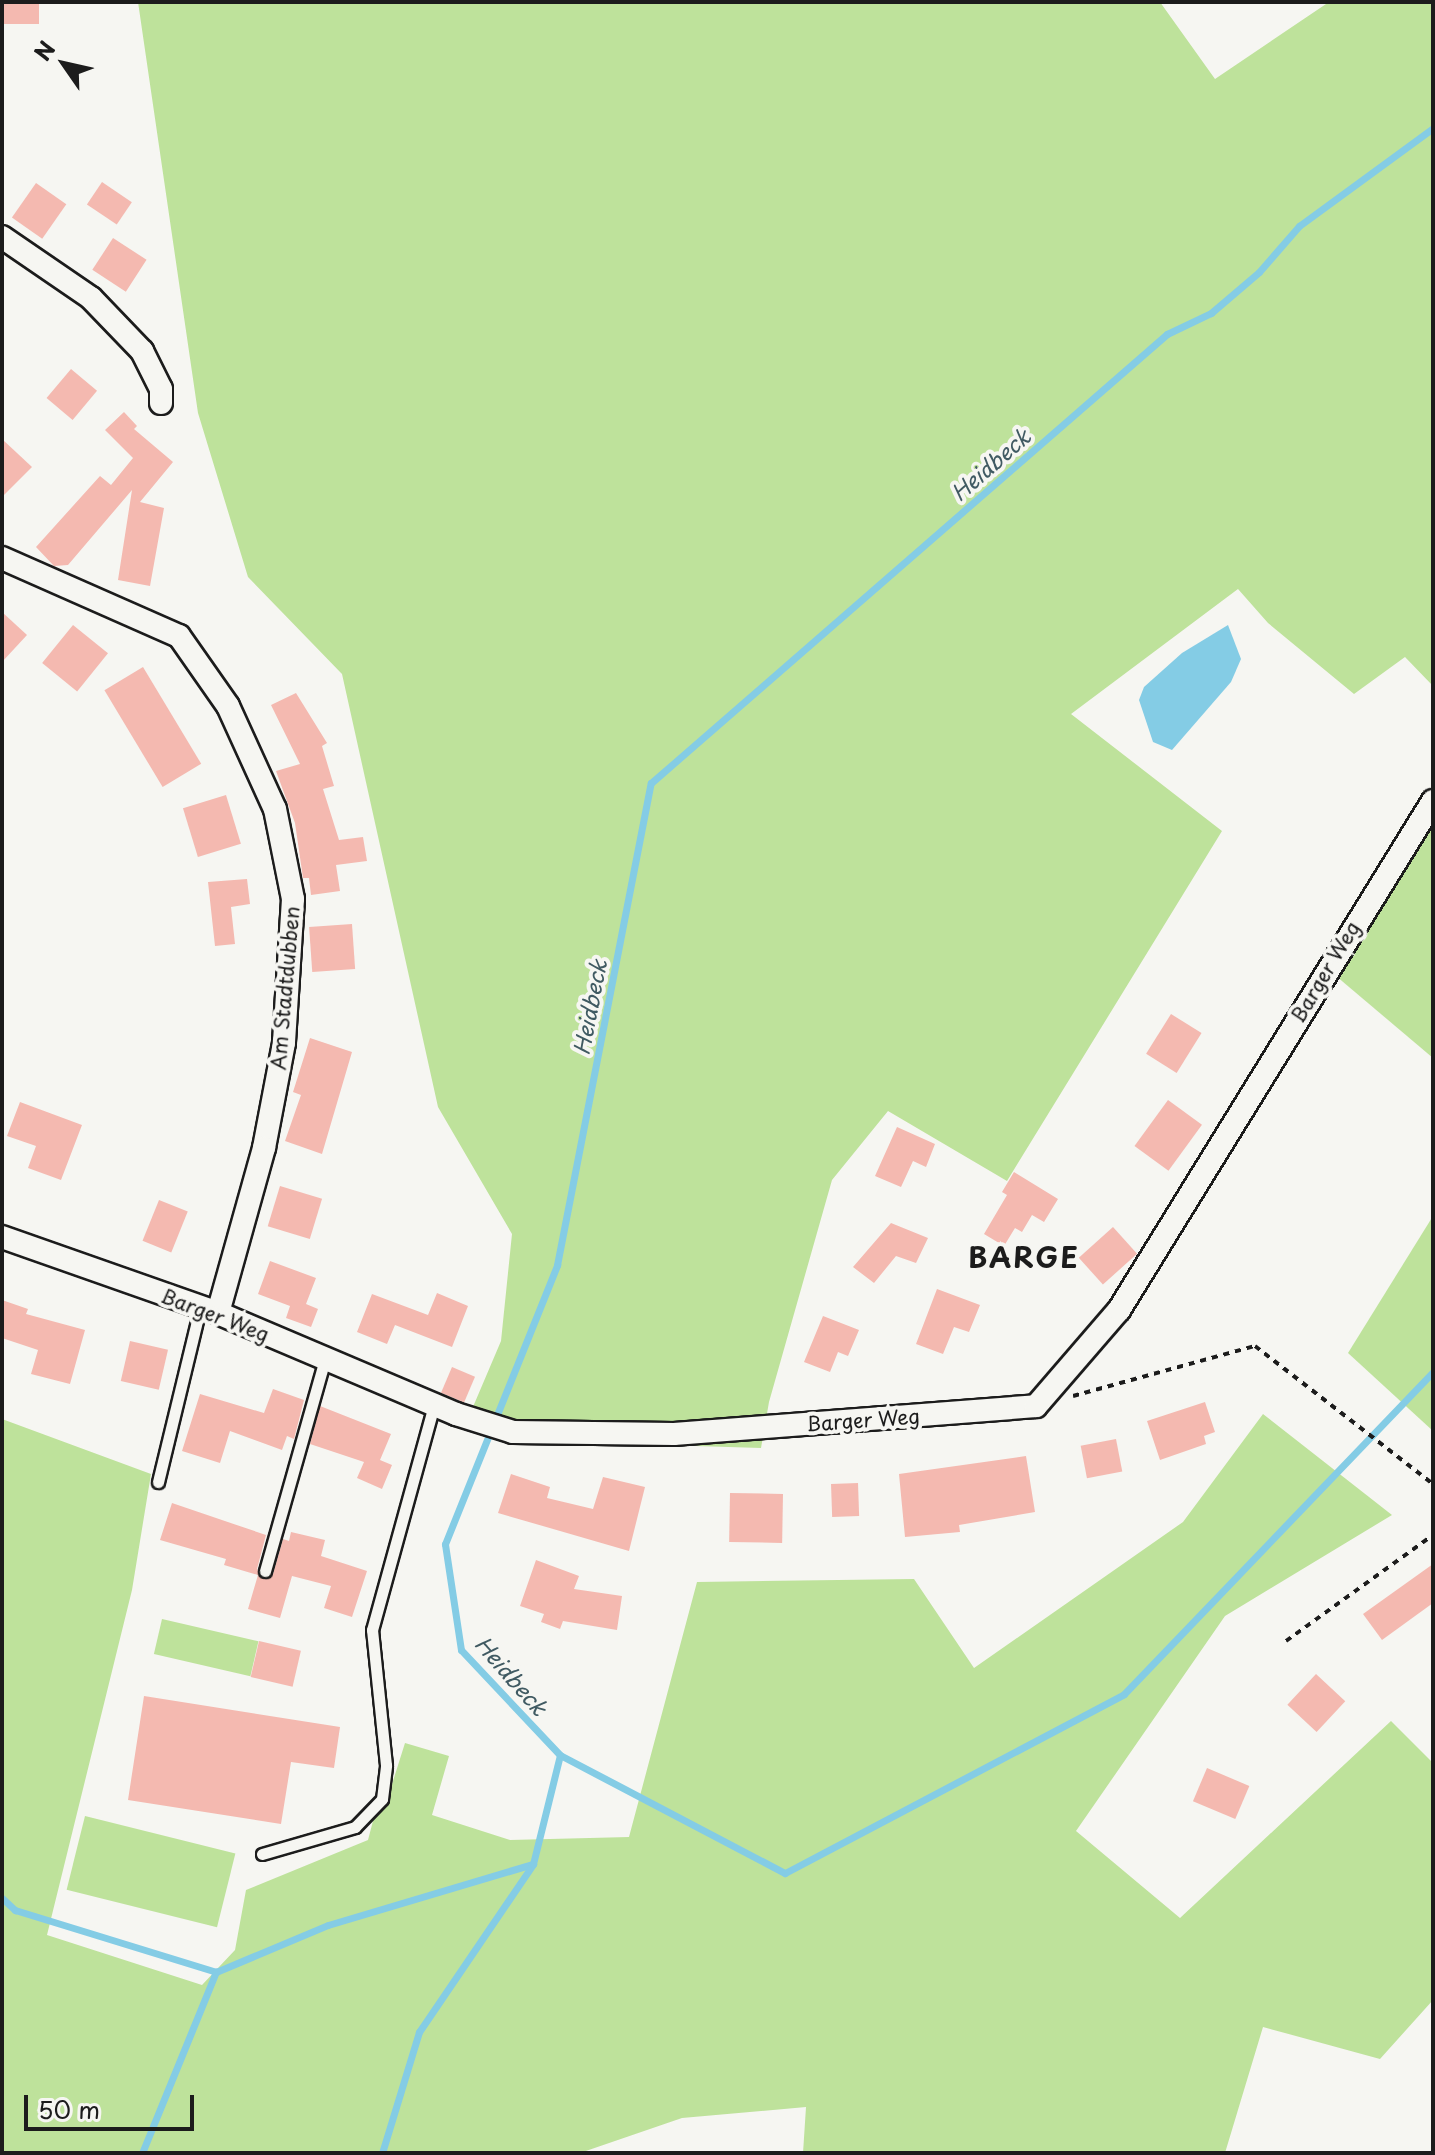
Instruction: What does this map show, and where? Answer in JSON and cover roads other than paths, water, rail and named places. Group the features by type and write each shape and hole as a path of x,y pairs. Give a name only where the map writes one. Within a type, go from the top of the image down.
{"street":[{"path":"2,237 91,298 142,351 161,389 161,403"},
{"name":"Am Stadtdubben","path":"2,558 179,636 228,706 275,809 293,899 284,1043 264,1148 209,1311"},
{"name":"Barger Weg","path":"2,1237 209,1311 456,1414 513,1432 674,1434 1036,1406 1119,1310 1433,801"}],"lane":[{"path":"158,1482 209,1311"},
{"path":"265,1571 325,1359"},
{"path":"262,1854 355,1827 382,1799 386,1765 372,1630 434,1405"}],"water":[{"path":"1228,625 1241,659 1231,682 1172,750 1153,742 1139,700 1144,687 1182,653"}],"waterway":[{"name":"Heidbeck","path":"382,2153 419,2032 533,1864 560,1755 461,1650 445,1544 557,1265 651,783 1167,334 1211,313 1259,272 1299,226 1433,128"},
{"path":"560,1755 785,1873 1124,1694 1433,1372"},
{"path":"2,1898 15,1910 216,1972 328,1925 533,1864"},
{"path":"142,2153 216,1972"}],"district":[{"name":"BARGE","path":"1024,1257"}]}
